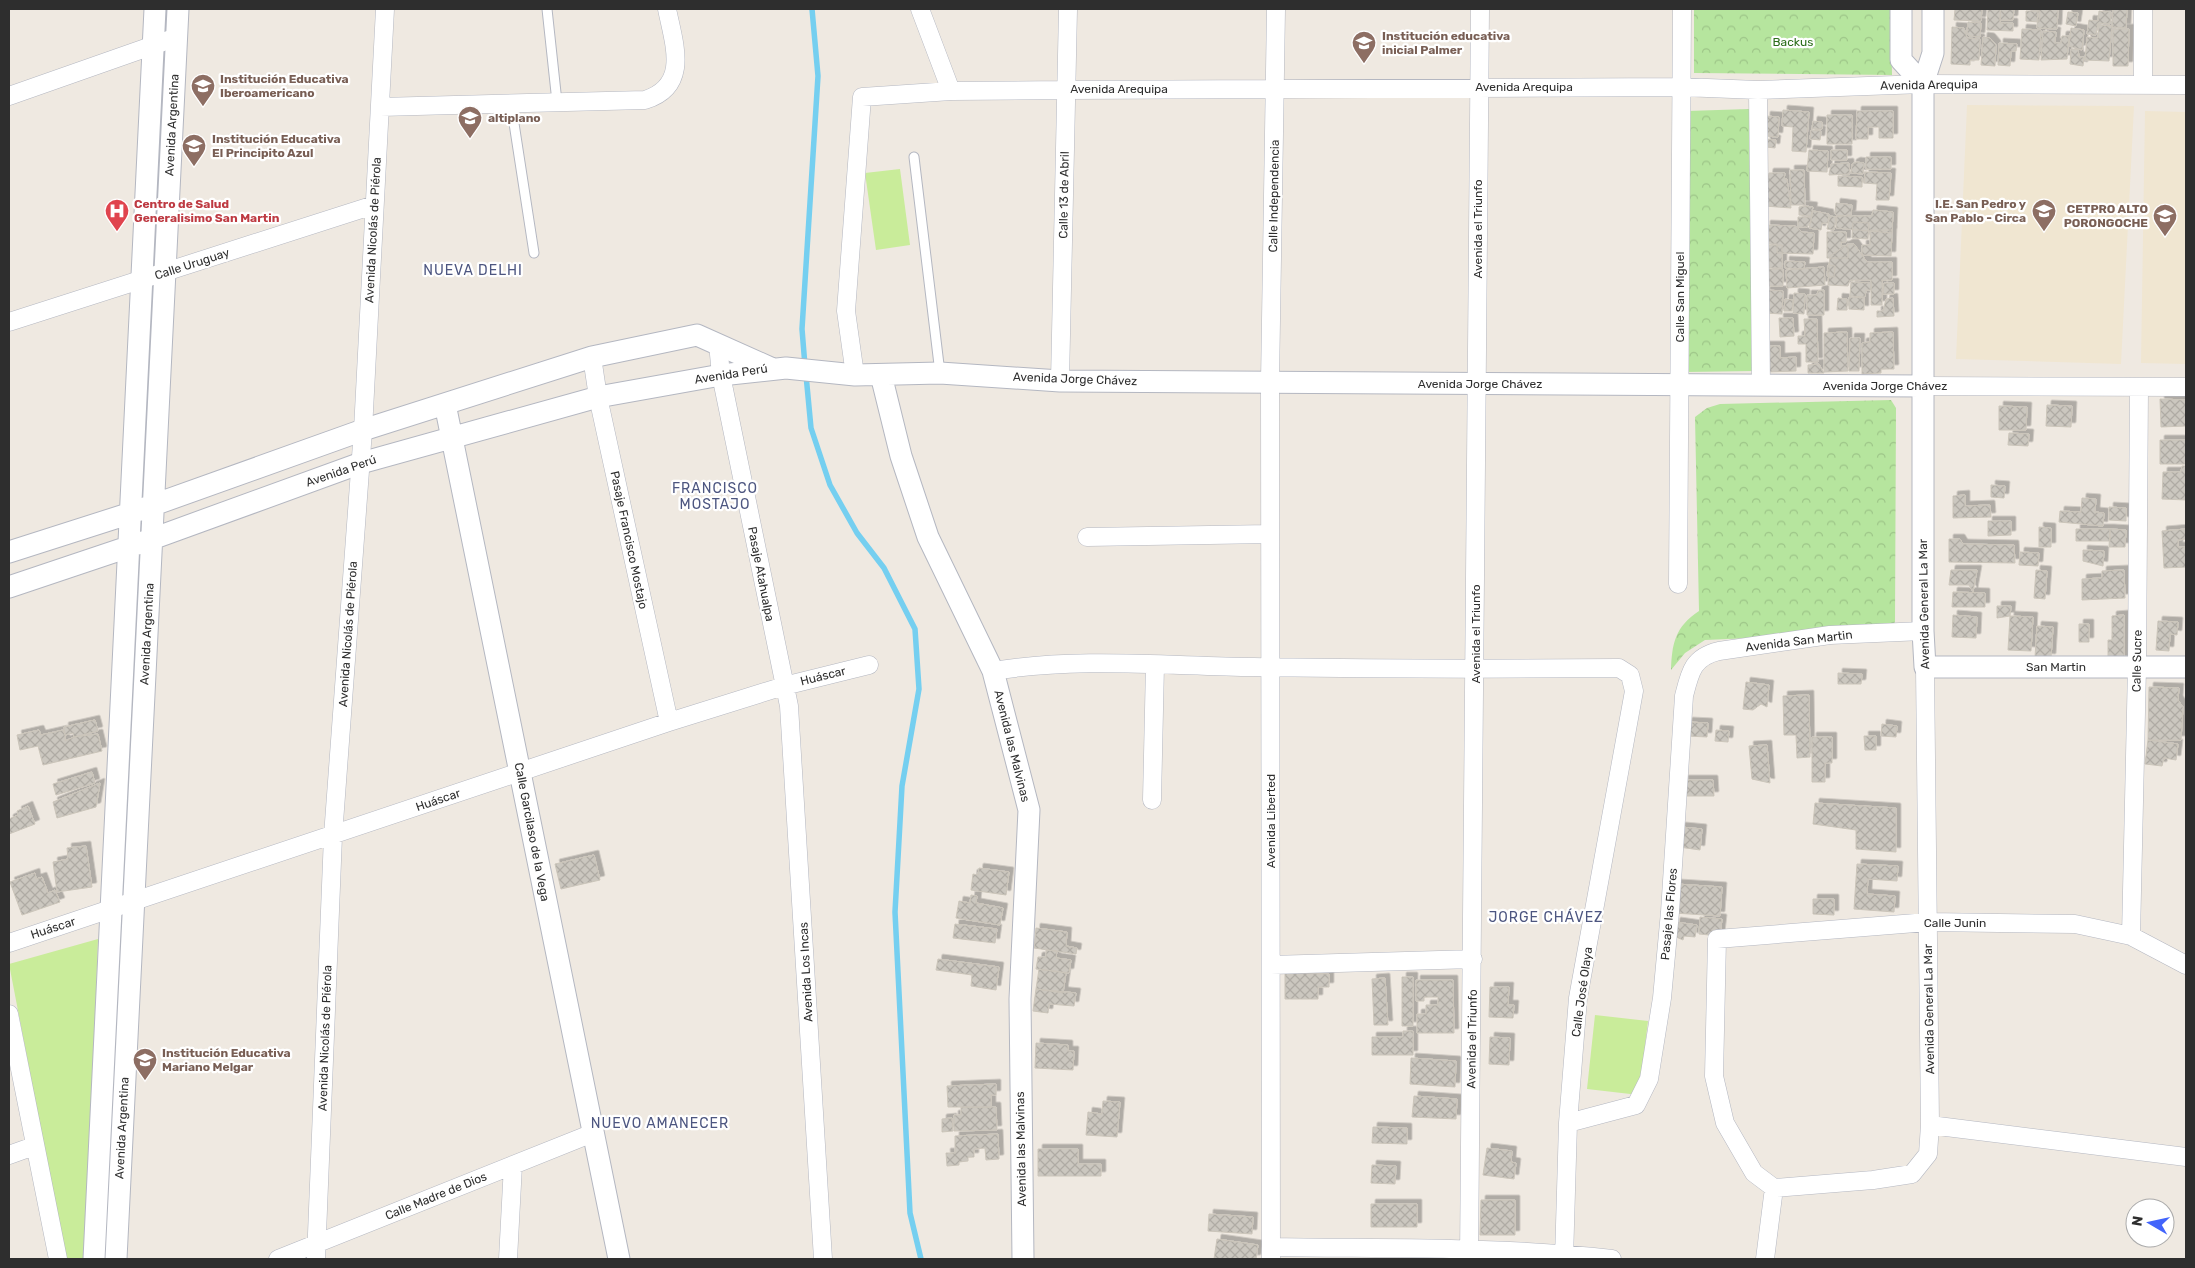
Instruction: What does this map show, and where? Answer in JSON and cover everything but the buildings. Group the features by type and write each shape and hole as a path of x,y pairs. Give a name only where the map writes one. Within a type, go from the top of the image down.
{"street":[{"name":"Avenida Argentina","path":"94,1259 130,546 140,281 155,9"},
{"name":"Avenida Argentina","path":"116,1259 132,902 166,273 178,9"},
{"name":"Avenida Nicolás de Piérola","path":"316,1252 333,836 361,463 385,9"},
{"path":"380,107 645,100 655,97 671,82 676,58 667,9"},
{"path":"920,9 951,91"},
{"name":"Calle 13 de Abril","path":"1060,381 1068,9"},
{"name":"Calle Independencia","path":"1270,382 1276,9"},
{"name":"Avenida el Triunfo","path":"1469,1254 1480,9"},
{"name":"Calle San Miguel","path":"1678,584 1682,9"},
{"path":"1901,9 1901,60 1924,84"},
{"name":"Avenida General La Mar","path":"1774,1188 1873,1180 1912,1174 1928,1154 1930,1124 1923,631 1924,84 1933,53 1933,9"},
{"path":"2143,9 2143,84"},
{"path":"9,96 153,47 177,36"},
{"name":"Avenida Arequipa","path":"847,374 846,311 862,97 951,91 1276,88 1682,87 1758,90 1924,84 2186,85"},
{"path":"1758,90 1761,386"},
{"path":"149,117 173,116"},
{"name":"Calle Uruguay","path":"9,322 374,205"},
{"name":"Avenida Perú","path":"9,552 153,506 363,430 592,357 698,335 780,368"},
{"name":"Pasaje Atahualpa","path":"718,344 721,375 784,686"},
{"name":"Pasaje Francisco Mostajo","path":"592,357 598,397 669,722"},
{"name":"Avenida Jorge Chávez","path":"780,368 847,374 940,373 1060,381 2186,387"},
{"name":"Avenida Perú","path":"9,587 152,539 361,463 598,397 721,375 780,368"},
{"name":"Avenida las Malvinas","path":"881,374 901,456 928,537 993,671 1029,810 1020,999 1023,1259"},
{"name":"Avenida Liberted","path":"1270,382 1271,1253"},
{"name":"Calle Sucre","path":"2131,936 2137,667 2139,387"},
{"name":"Calle Garcilaso de la Vega","path":"445,404 619,1259"},
{"path":"1087,537 1270,534"},
{"name":"Avenida San Martin","path":"1705,654 1830,635 1923,631"},
{"name":"Pasaje las Flores","path":"1568,1123 1636,1105 1649,1079 1662,998 1670,912 1684,696 1689,676 1697,662 1705,654"},
{"path":"993,671 1036,664 1099,663 1271,668 1475,670"},
{"name":"Huáscar","path":"9,943 669,722 784,686 869,665"},
{"path":"1152,800 1155,665"},
{"name":"San Martin","path":"1925,667 2186,667"},
{"name":"Calle José Olaya","path":"1475,670 1619,668 1630,675 1634,691 1578,998 1568,1123 1564,1256"},
{"name":"Avenida Los Incas","path":"784,686 789,706 823,1259"},
{"name":"Calle Junin","path":"1774,1188 1754,1173 1725,1123 1714,1076 1717,939 1928,922 2075,924 2131,936 2186,965"},
{"path":"1271,965 1473,959"},
{"path":"9,1014 58,1259"},
{"path":"1930,1124 2186,1157"},
{"name":"Calle Madre de Dios","path":"278,1259 316,1252 513,1165 593,1133"},
{"path":"9,1155 34,1146"},
{"path":"508,1259 513,1165"},
{"path":"1764,1259 1774,1188"},
{"path":"1271,1253 1469,1254 1612,1259"}],"lane":[{"path":"546,9 557,102"},
{"path":"511,104 534,253"},
{"path":"914,157 940,373"}],"shaded area":[{"name":"I.E. San Pedro y San Pablo - Circa","path":"1967,105 2134,106 2121,364 1956,359"},
{"name":"CETPRO ALTO PORONGOCHE","path":"2145,111 2186,112 2186,364 2141,363"}],"green space":[{"name":"Backus","path":"1694,9 1891,9 1892,75 1694,73"},
{"path":"1749,109 1754,371 1686,372 1687,111"},
{"path":"900,169 910,245 876,250 865,173"},
{"path":"1891,400 1896,408 1895,622 1887,632 1705,640 1685,653 1671,670 1672,652 1676,636 1685,623 1699,611 1695,417 1707,408 1720,404"},
{"path":"98,939 86,1259 66,1259 9,964"},
{"path":"1595,1015 1648,1021 1639,1095 1587,1089"}],"waterway":[{"path":"805,366 802,329 818,76 812,9"},
{"path":"806,375 811,428 830,485 857,533 884,568 915,629 919,689 902,786 895,912 910,1213 921,1259"}],"place":[{"name":"Institución educativa inicial Palmer","path":"1364,64"},
{"name":"Institución Educativa Iberoamericano","path":"203,107"},
{"name":"altiplano","path":"470,139"},
{"name":"Institución Educativa El Principito Azul","path":"194,167"},
{"name":"Centro de Salud Generalisimo San Martin","path":"117,232"},
{"name":"I.E. San Pedro y San Pablo - Circa","path":"2044,232"},
{"name":"CETPRO ALTO PORONGOCHE","path":"2165,237"},
{"name":"Institución Educativa Mariano Melgar","path":"145,1081"}],"district":[{"name":"NUEVA DELHI","path":"473,270"},
{"name":"FRANCISCO MOSTAJO","path":"715,496"},
{"name":"JORGE CHÁVEZ","path":"1546,917"},
{"name":"NUEVO AMANECER","path":"660,1123"}]}
